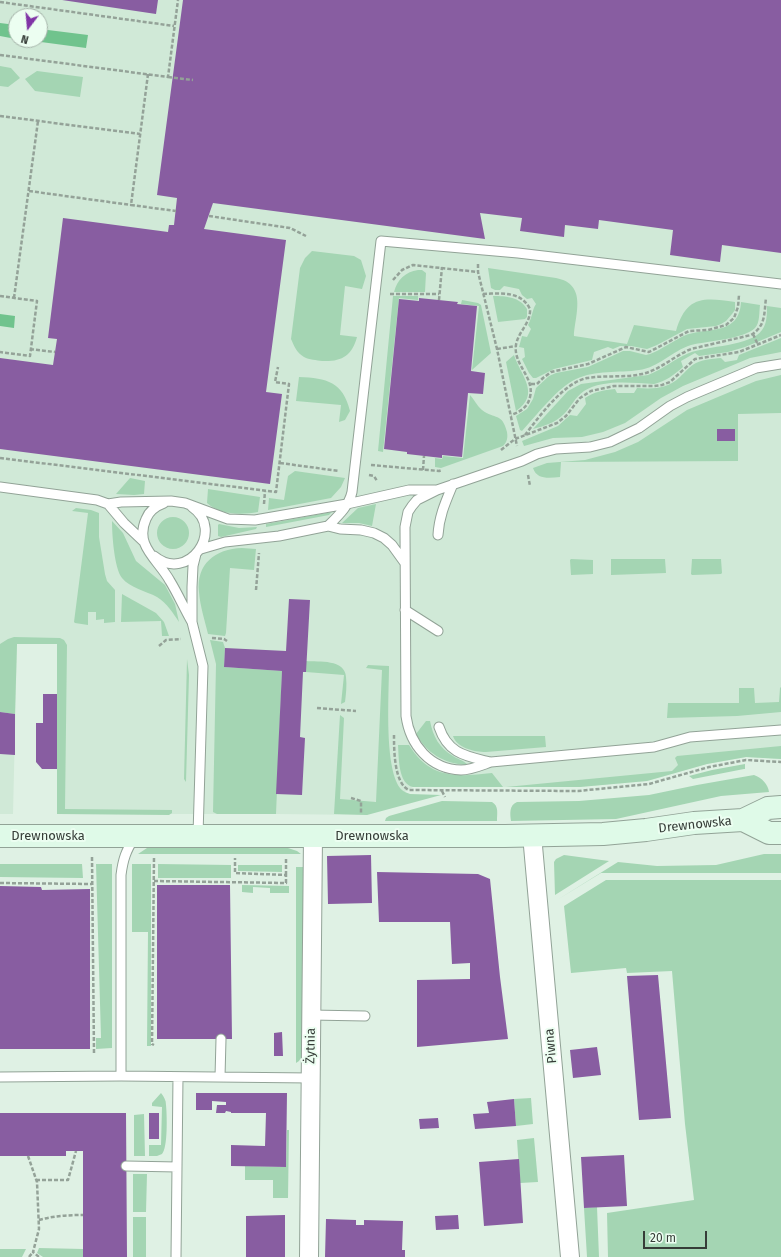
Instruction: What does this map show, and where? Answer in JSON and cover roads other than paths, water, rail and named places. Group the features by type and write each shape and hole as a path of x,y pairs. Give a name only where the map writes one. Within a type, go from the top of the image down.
{"main road":[{"name":"Drewnowska","path":"0,836 532,835 617,833 694,823 743,820 768,808 781,807"},
{"name":"Drewnowska","path":"743,820 769,833 781,833"}],"street":[{"name":"Piwna","path":"532,835 570,1257"},
{"name":"Żytnia","path":"309,1257 313,836"}],"lane":[{"path":"328,526 350,499 355,473 381,240 741,278 781,284"},
{"path":"781,364 756,368 687,397 670,406 639,428 610,442 590,447 556,449 537,454 522,461 437,490 418,500 408,512 405,527 406,716 409,732 414,742 420,751 429,759 446,767 461,770 470,769 492,762 654,747 690,737 781,730"},
{"path":"438,535 442,513 453,484"},
{"path":"0,487 97,500 108,504 121,502 185,503 228,519 255,520 347,504 409,490 437,490"},
{"path":"143,541 142,527 148,515 158,505 171,502"},
{"path":"185,503 194,509 201,517 205,528 205,539 193,566 192,587 192,622 203,666 198,835"},
{"path":"108,504 124,523 143,541 170,580 180,602 192,622"},
{"path":"150,553 159,560 170,564 182,563 193,558 198,552 225,542 279,536 328,526 374,533 384,538 392,545 405,563"},
{"path":"405,610 438,631"},
{"path":"439,727 447,743 457,752 470,757 492,762"},
{"path":"121,1076 121,875 124,858 136,835"},
{"path":"311,1015 365,1016"},
{"path":"220,1077 221,1039"},
{"path":"176,1257 178,1076"},
{"path":"0,1077 178,1076 311,1078"},
{"path":"126,1166 177,1167"}]}
